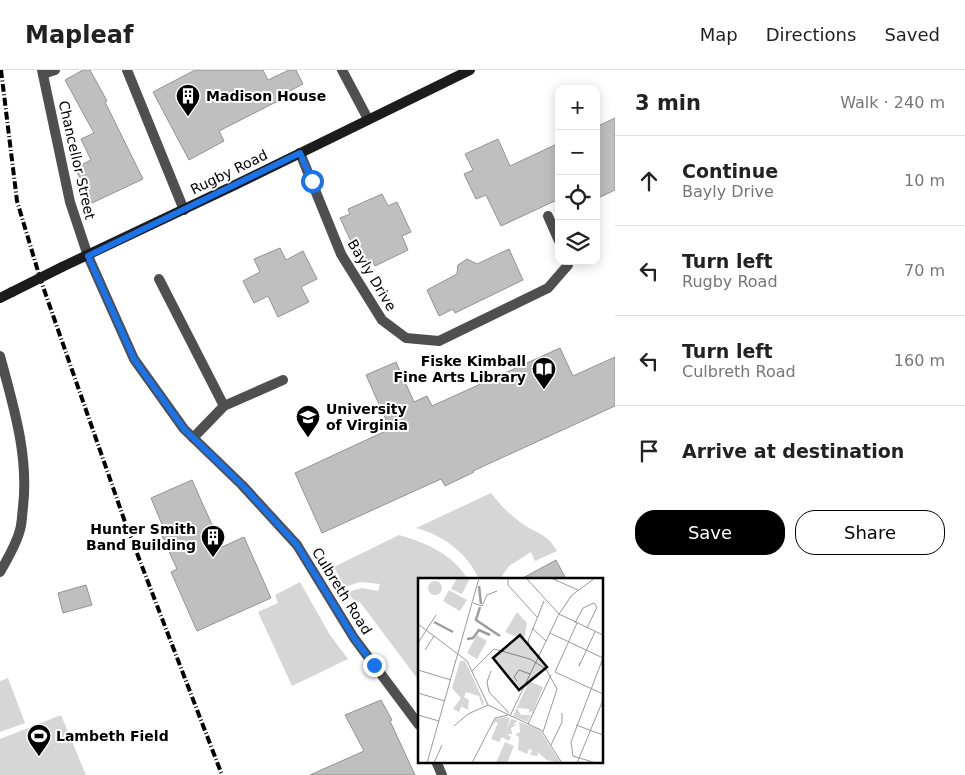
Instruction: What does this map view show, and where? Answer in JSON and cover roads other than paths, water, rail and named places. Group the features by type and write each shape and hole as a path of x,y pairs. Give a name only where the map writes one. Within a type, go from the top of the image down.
{"main road":[{"name":"Rugby Road","path":"0,298 470,70"}],"street":[{"path":"43,72 55,70"},
{"path":"127,70 184,210"},
{"path":"342,70 368,119"},
{"name":"Chancellor Street","path":"43,72 70,202 88,256"},
{"name":"Bayly Drive","path":"300,153 341,254 382,320 406,338 439,342 548,288 568,265"},
{"path":"548,216 555,232"},
{"name":"Culbreth Road","path":"88,256 134,359 184,429 242,485 297,545 354,638 418,723"},
{"path":"159,279 224,406"},
{"path":"0,356 17,418 23,451 25,490 20,529 12,552 0,572"},
{"path":"193,438 224,406 283,380"},
{"path":"436,762 442,775"}],"railway":[{"path":"1,70 17,201 40,278 125,522 222,775"}],"place":[{"name":"Madison House","path":"188,117"},
{"name":"Fiske Kimball Fine Arts Library","path":"544,390"},
{"name":"University of Virginia","path":"308,438"},
{"name":"Hunter Smith Band Building","path":"213,558"},
{"name":"Lambeth Field","path":"39,757"}]}
